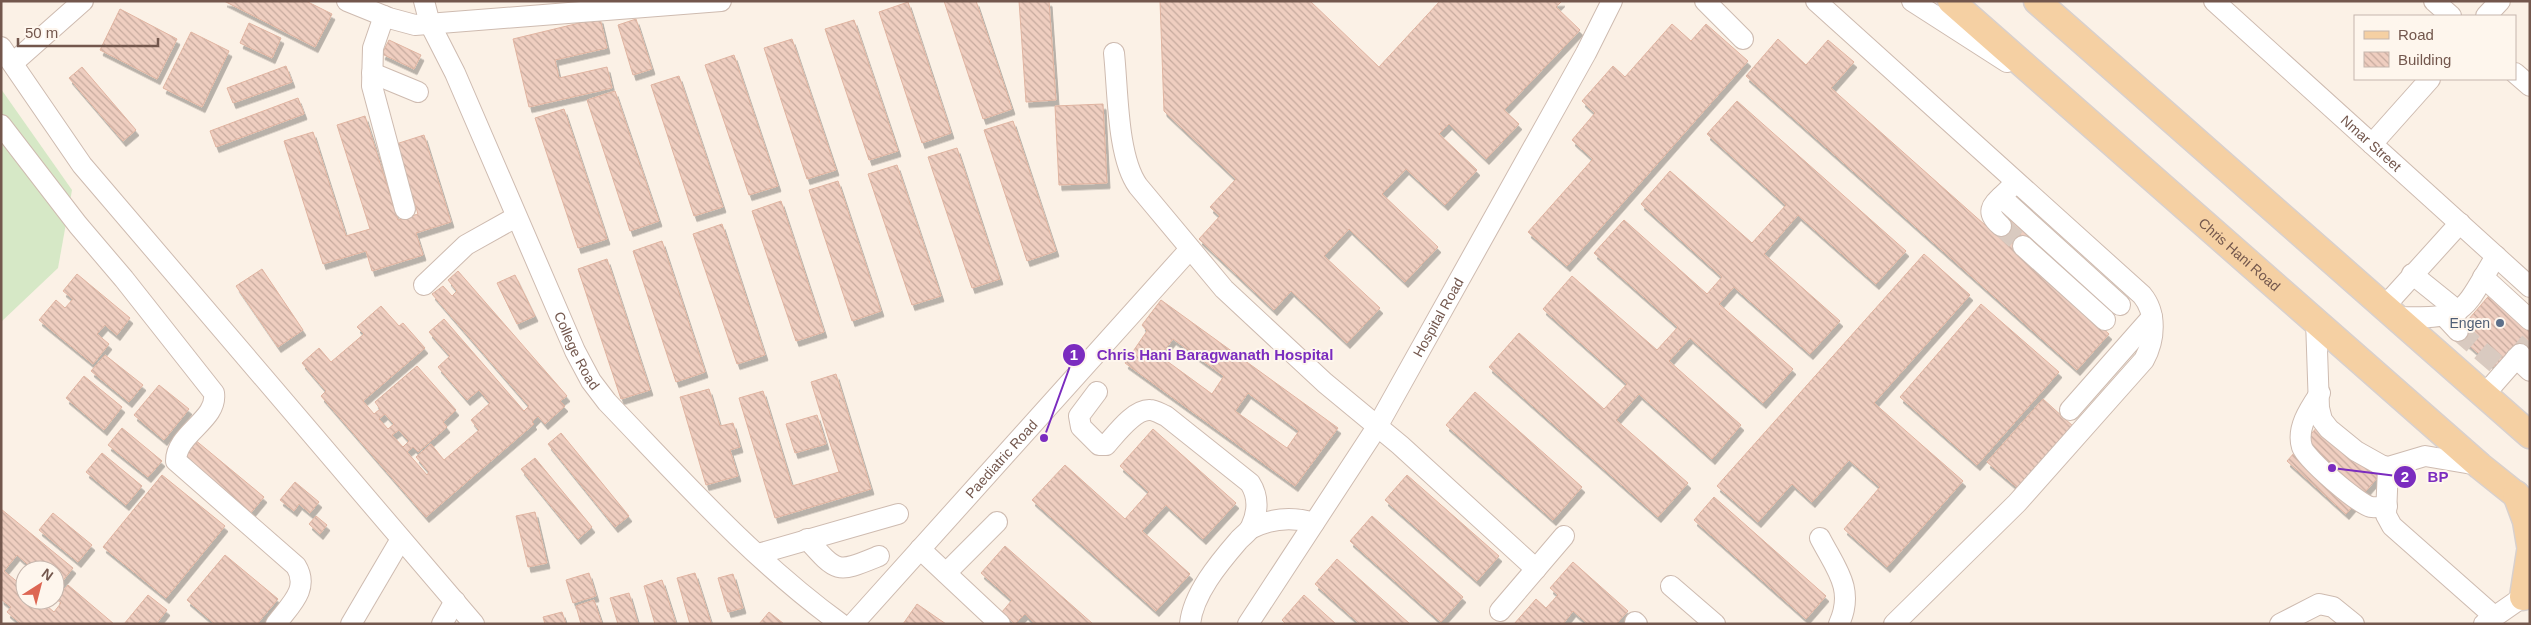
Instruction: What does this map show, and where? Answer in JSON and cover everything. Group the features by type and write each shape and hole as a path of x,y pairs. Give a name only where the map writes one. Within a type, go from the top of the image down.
{"main road":[{"name":"Chris Hani Road","path":"1951,1 2480,466 2523,500"},
{"path":"2037,1 2530,435"},
{"path":"2523,500 2530,545"},
{"path":"2526,595 2530,552"}],"street":[{"path":"13,63 83,1"},
{"path":"347,1 384,16 415,25 721,1"},
{"name":"College Road","path":"424,1 430,24 455,72 575,352 591,381 607,402 758,554 810,602 841,624"},
{"name":"Hospital Road","path":"1248,624 1377,426 1586,54 1612,1"},
{"path":"1705,1 1743,39"},
{"path":"1816,1 2142,295 2152,317 2152,336 2149,350 2144,360 2017,504 1894,624"},
{"path":"1912,1 2051,89"},
{"name":"Nmar Street","path":"2214,1 2530,287"},
{"path":"2434,1 2450,15"},
{"path":"2487,15 2500,1"},
{"path":"384,16 373,48 372,86 405,209"},
{"path":"1,47 82,165 474,624"},
{"path":"1114,53 1123,148 1131,177 1224,289 1325,384 1377,426 1536,569"},
{"path":"372,73 418,92"},
{"path":"2516,74 2530,86"},
{"path":"2372,144 2429,80"},
{"path":"1,125 78,225 124,278 214,392 213,407 182,444 176,461 296,566 302,581 300,593 276,624"},
{"path":"2001,226 1992,219 1990,213 2001,197 2016,181"},
{"path":"2001,197 2120,305"},
{"path":"424,285 466,245 516,216"},
{"path":"2460,223 2412,274 2390,312 2451,314 2472,298 2496,256"},
{"path":"2023,246 2105,320"},
{"name":"Paediatric Road","path":"853,624 1190,249"},
{"path":"2412,274 2451,314 2458,332"},
{"path":"2483,277 2530,320"},
{"path":"2070,410 2152,317"},
{"path":"2316,320 2322,420 2329,429 2367,459 2388,467 2425,456 2480,466"},
{"path":"2484,395 2514,365"},
{"path":"1097,392 1080,416 1081,426 1099,445 1106,445 1142,412 1151,410 1166,416 1250,484 1257,499 1256,512 1250,529"},
{"path":"2320,393 2302,428 2302,447 2321,469 2351,496 2372,507 2387,506"},
{"path":"2388,467 2386,515 2392,526 2489,620 2526,595"},
{"path":"758,554 898,514"},
{"path":"1190,624 1199,596 1238,540 1250,529 1266,521 1281,518 1314,523"},
{"path":"946,573 997,522"},
{"path":"1500,611 1564,536"},
{"path":"351,624 400,538"},
{"path":"1820,538 1844,585 1847,600 1839,624"},
{"path":"807,539 825,559 838,568 849,568 880,556"},
{"path":"920,549 1000,624"},
{"path":"1671,586 1715,624"},
{"path":"442,624 455,601"},
{"path":"2280,624 2319,604 2333,607 2354,624"}],"green space":[{"path":"1,89 72,190 58,268 1,322"}],"building":[{"path":"224,1 306,1 332,14 315,47"},
{"path":"944,1 976,1 1012,109 983,119"},
{"path":"1019,1 1049,1 1056,100 1026,102"},
{"path":"1160,1 1310,1 1379,67 1440,1 1562,1 1556,7 1580,30 1504,110 1519,124 1486,159 1449,124 1439,134 1477,170 1445,205 1406,169 1382,194 1438,247 1405,282 1349,229 1324,256 1380,308 1347,343 1291,291 1274,310 1199,239 1220,216 1210,207 1236,179 1164,111"},
{"path":"908,2 951,133 922,143 879,12"},
{"path":"120,9 177,39 157,79 100,50"},
{"path":"600,18 607,48 555,60 559,78 607,67 612,88 529,107 513,39"},
{"path":"636,19 652,69 633,75 618,25"},
{"path":"854,20 898,151 869,160 825,29"},
{"path":"249,23 281,38 272,58 240,43"},
{"path":"1672,24 1691,41 1706,24 1748,61 1567,266 1528,232 1593,159 1572,140 1595,113 1582,101 1613,66 1625,77"},
{"path":"191,32 229,51 202,107 163,88"},
{"path":"792,39 836,170 807,179 764,48"},
{"path":"1778,39 1806,65 1828,40 1854,62 1831,88 1994,233 2008,218 2030,237 2017,252 2109,334 2077,370 1746,76"},
{"path":"389,40 421,55 414,69 382,54"},
{"path":"734,55 778,186 749,195 705,65"},
{"path":"286,66 292,82 233,103 227,88"},
{"path":"82,67 136,130 123,141 69,78"},
{"path":"679,76 723,207 694,216 651,85"},
{"path":"615,91 659,221 630,231 587,100"},
{"path":"298,98 304,114 216,147 210,131"},
{"path":"1737,101 1906,251 1876,284 1798,215 1764,254 1840,321 1810,354 1734,287 1719,304 1793,369 1763,403 1690,338 1669,361 1741,425 1712,459 1639,394 1616,420 1688,483 1658,517 1489,367 1519,333 1604,409 1627,384 1543,309 1572,276 1657,350 1678,327 1594,253 1624,220 1707,294 1722,277 1641,204 1670,171 1752,243 1786,205 1707,134"},
{"path":"1103,104 1107,183 1059,185 1055,106"},
{"path":"564,109 607,239 578,248 535,118"},
{"path":"365,116 398,220 418,214 396,144 424,135 451,222 416,233 423,255 372,271 366,251 323,264 284,141 313,132 346,236 370,229 337,125"},
{"path":"1013,121 1056,251 1027,261 984,130"},
{"path":"957,148 1000,279 972,288 928,157"},
{"path":"897,165 941,296 912,305 868,174"},
{"path":"838,181 881,311 852,321 809,190"},
{"path":"781,201 824,332 796,341 752,211"},
{"path":"722,224 765,355 737,364 693,234"},
{"path":"662,241 705,372 676,382 633,251"},
{"path":"1924,254 1970,295 1874,403 1963,481 1887,567 1844,529 1880,487 1849,460 1812,502 1792,484 1758,522 1717,486"},
{"path":"607,259 650,390 621,399 578,269"},
{"path":"262,269 303,330 278,347 236,286"},
{"path":"458,271 567,396 560,401 565,406 545,424 538,416 532,422 534,424 426,517 321,396 326,391 302,363 319,348 331,362 364,334 357,327 381,306 399,326 403,323 425,348 363,401 374,414 380,409 375,402 417,366 456,410 443,422 447,427 418,452 413,447 407,452 427,475 429,472 416,457 431,444 444,460 479,430 471,420 490,403 479,390 467,400 438,367 450,356 429,332 444,319 524,411 529,406 432,294 443,286 452,296 457,291 448,280","holes":["385,414 394,424 388,429 379,419","399,430 409,441 403,447 392,435"]},
{"path":"77,274 130,318 117,335 105,325 97,334 109,344 93,364 39,320 56,300 65,308 73,299 63,291"},
{"path":"515,275 535,316 517,324 497,283"},
{"path":"2493,291 2530,323 2530,363 2499,371 2456,334"},
{"path":"1161,300 1338,428 1295,486 1125,363 1147,331 1142,325","holes":["1173,339 1224,376 1212,394 1160,356","1248,393 1299,431 1287,448 1235,411"]},
{"path":"1981,304 2059,372 1977,465 1900,397"},
{"path":"105,355 143,385 129,402 91,371"},
{"path":"836,374 871,489 775,518 739,398 763,391 792,486 839,472 811,382"},
{"path":"84,376 122,407 104,430 66,398"},
{"path":"159,385 189,409 164,440 134,415"},
{"path":"709,389 720,426 733,423 740,447 730,450 738,476 706,485 680,397"},
{"path":"1475,392 1582,487 1553,520 1446,425"},
{"path":"2043,399 2074,427 2019,489 1987,462"},
{"path":"817,415 826,444 795,453 786,424"},
{"path":"2319,425 2378,477 2346,514 2287,461"},
{"path":"122,428 162,461 148,477 108,445"},
{"path":"1153,429 1236,503 1203,539 1166,505 1142,531 1190,574 1156,611 1032,500 1065,465 1125,519 1149,492 1120,466"},
{"path":"561,433 629,516 615,527 548,444"},
{"path":"194,439 264,497 249,515 179,457"},
{"path":"102,453 142,486 126,505 86,472"},
{"path":"535,458 592,527 578,539 521,469"},
{"path":"162,475 225,526 166,598 103,547"},
{"path":"1407,475 1499,556 1477,581 1385,500"},
{"path":"295,482 319,502 310,513 299,504 294,511 280,500"},
{"path":"1714,497 1826,596 1806,619 1694,520"},
{"path":"1,509 63,560 23,560 17,555 4,571 15,580 15,610 52,610 54,612 56,610 65,610 65,588 68,585 114,624 21,624 7,612 11,607 1,599"},
{"path":"535,512 547,563 528,567 516,516"},
{"path":"53,513 92,545 78,562 39,530"},
{"path":"316,516 327,525 320,534 309,524"},
{"path":"1372,516 1463,597 1441,622 1350,541"},
{"path":"1005,546 1093,624 1035,624 1025,614 1015,624 1002,612 1012,600 981,573"},
{"path":"225,555 278,599 257,624 215,624 187,600"},
{"path":"1337,559 1410,624 1360,624 1315,584"},
{"path":"65,561 73,568 65,578"},
{"path":"1573,562 1628,611 1616,624 1588,624 1573,611 1563,624 1514,624 1536,599 1546,608 1558,595 1550,588"},
{"path":"589,573 596,596 573,603 566,580"},
{"path":"695,573 711,623 690,624 677,578"},
{"path":"733,574 743,608 728,612 718,578"},
{"path":"662,580 676,624 655,624 644,586"},
{"path":"629,593 638,624 618,624 610,598"},
{"path":"148,595 167,610 156,624 124,624"},
{"path":"1304,595 1336,624 1286,624 1282,620"},
{"path":"594,600 602,624 581,624 576,606"},
{"path":"917,604 946,624 903,624"},
{"path":"562,612 566,624 545,624 543,617"},
{"path":"769,612 784,624 759,624"}],"tunnel":[{"path":"2001,226 2023,246"},
{"path":"2458,331 2501,368"},
{"path":"2520,354 2530,342"}],"place":[{"name":"Engen","path":"2500,323"},
{"name":"Chris Hani Baragwanath Hospital","path":"1044,438"},
{"name":"BP","path":"2332,468"}]}
